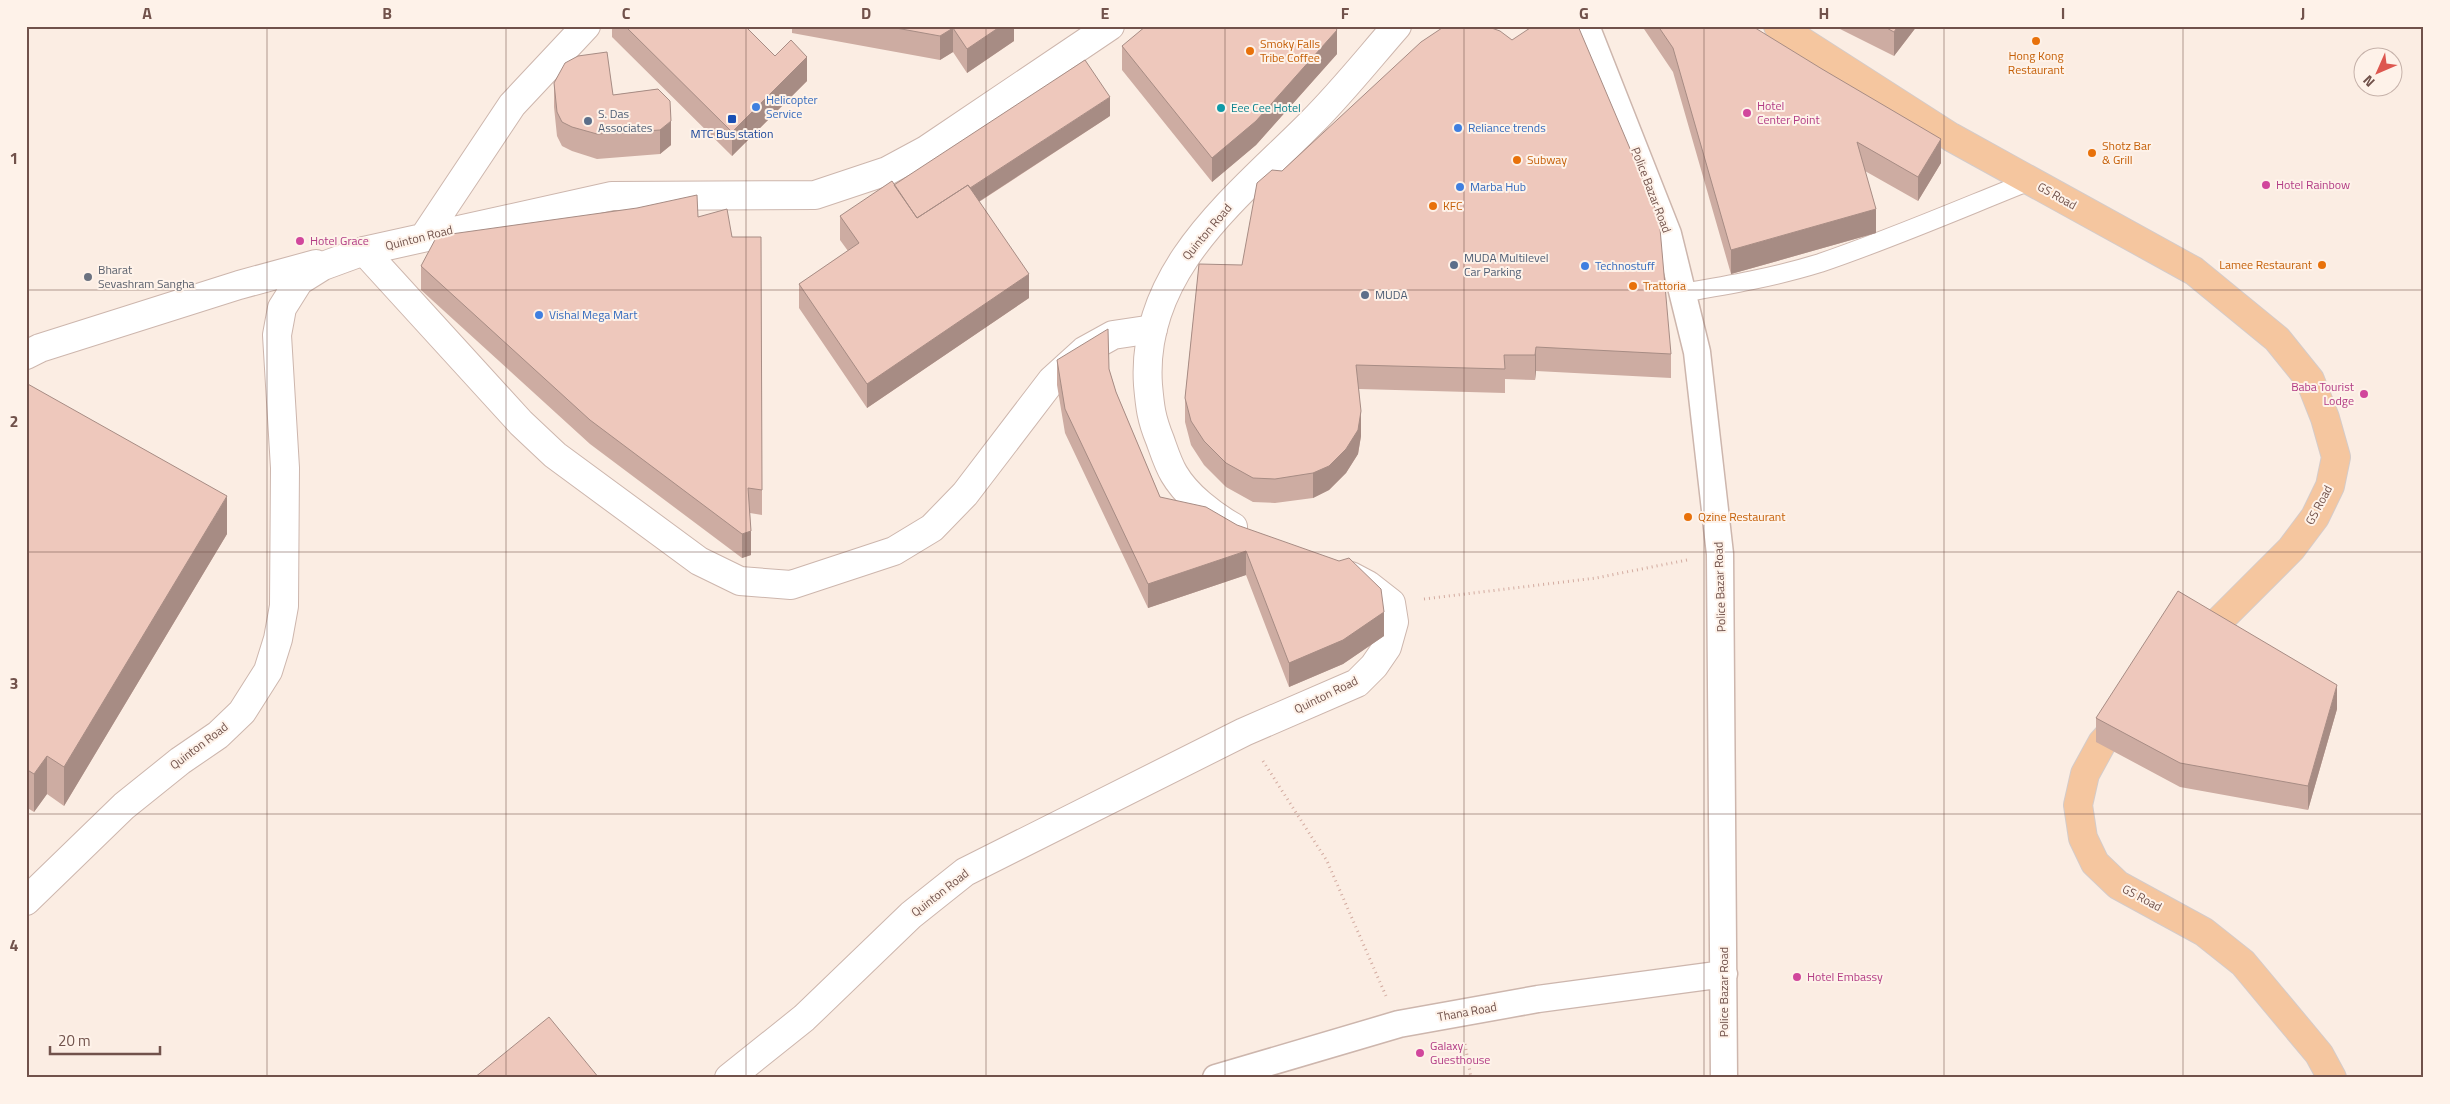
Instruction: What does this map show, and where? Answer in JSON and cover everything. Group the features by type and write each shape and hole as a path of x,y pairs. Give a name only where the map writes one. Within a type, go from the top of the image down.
{"main road":[{"name":"GS Road","path":"1778,26 1950,138 2194,271 2277,339 2310,380 2326,418 2336,457 2330,486 2315,517 2291,550 2181,659"},
{"name":"GS Road","path":"2139,700 2102,743 2085,774 2078,805 2083,838 2095,863 2118,885 2204,932 2243,962 2319,1054 2332,1078"}],"street":[{"path":"424,237 512,105 586,26"},
{"name":"Quinton Road","path":"26,901 124,806 180,761 218,735 236,718 268,671 278,639 284,606 285,468 276,335 282,308 299,281 323,266 360,252 612,196 815,195 887,171 926,150 1110,26"},
{"name":"Quinton Road","path":"1254,538 1209,513 1175,475 1151,418 1147,367 1152,329 1165,289 1187,253 1225,209 1314,120 1397,26"},
{"name":"Police Bazar Road","path":"1586,26 1668,234 1696,352 1720,554 1724,1078"},
{"path":"26,355 40,348 239,285 360,252 521,422 556,455 699,561 740,581 791,585 894,551 932,528 965,494 1052,380 1084,350 1113,335 1152,329"},
{"path":"1330,566 1368,585 1391,603"},
{"name":"Quinton Road","path":"729,1078 804,1018 912,915 965,872 1244,732 1357,683 1374,666 1387,647 1394,622 1391,603"},
{"name":"Thana Road","path":"1216,1078 1398,1024 1538,999 1724,974"}],"lane":[{"path":"1682,293 1743,283 1818,263 1885,240 2030,181"}],"path":[{"path":"1391,603 1596,578 1720,554"},
{"path":"1244,732 1327,861 1398,1024"}],"building":[{"name":"MTC Bus station","path":"625,26 745,26 775,56 791,40 807,57 732,132"},
{"path":"885,26 1001,26 967,49 953,28 940,36"},
{"name":"Eee Cee Hotel","path":"1146,26 1334,26 1337,30 1256,121 1212,158 1122,46"},
{"name":"MUDA Multilevel Car Parking","path":"1450,26 1486,26 1500,31 1512,40 1533,26 1578,26 1659,217 1671,354 1536,347 1535,355 1504,355 1505,369 1356,365 1361,411 1358,430 1346,449 1329,466 1313,473 1275,479 1253,478 1226,463 1204,441 1191,421 1185,398 1199,264 1242,265 1257,183 1272,170 1282,171 1421,42 1442,28"},
{"path":"1658,26 1752,26 1941,139 1918,177 1857,142 1876,209 1731,250 1673,48"},
{"path":"1883,26 1898,26 1894,32"},
{"path":"607,52 613,95 658,89 670,101 671,121 660,130 597,134 562,122 557,112 554,83 565,63 578,56"},
{"path":"1085,60 1110,97 970,188 968,185 917,218 894,185"},
{"path":"892,181 917,218 968,185 1029,274 867,384 799,284 859,243 840,216"},
{"path":"697,195 698,217 727,209 732,237 761,237 762,490 748,488 751,531 742,534 590,420 421,266 437,236 637,208"},
{"path":"1108,329 1109,369 1116,392 1160,497 1206,507 1237,525 1339,561 1349,558 1381,589 1384,612 1343,640 1289,663 1246,551 1148,584 1065,409 1057,360"},
{"path":"26,383 227,496 64,767 47,756 34,774 26,769"},
{"path":"2178,591 2337,685 2308,786 2180,763 2096,718"},
{"path":"549,1017 599,1078 474,1078"}],"place":[{"name":"Hong Kong Restaurant","path":"2036,41"},
{"name":"Smoky Falls Tribe Coffee","path":"1250,51"},
{"name":"Helicopter Service","path":"756,107"},
{"name":"Eee Cee Hotel","path":"1221,108"},
{"name":"Hotel Center Point","path":"1747,113"},
{"name":"MTC Bus station","path":"732,119"},
{"name":"S. Das Associates","path":"588,121"},
{"name":"Reliance trends","path":"1458,128"},
{"name":"Shotz Bar & Grill","path":"2092,153"},
{"name":"Subway","path":"1517,160"},
{"name":"Hotel Rainbow","path":"2266,185"},
{"name":"Marba Hub","path":"1460,187"},
{"name":"KFC","path":"1433,206"},
{"name":"Hotel Grace","path":"300,241"},
{"name":"MUDA Multilevel Car Parking","path":"1454,265"},
{"name":"Lamee Restaurant","path":"2322,265"},
{"name":"Technostuff","path":"1585,266"},
{"name":"Bharat Sevashram Sangha","path":"88,277"},
{"name":"Trattoria","path":"1633,286"},
{"name":"MUDA","path":"1365,295"},
{"name":"Vishal Mega Mart","path":"539,315"},
{"name":"Baba Tourist Lodge","path":"2364,394"},
{"name":"Qzine Restaurant","path":"1688,517"},
{"name":"Hotel Embassy","path":"1797,977"},
{"name":"Galaxy Guesthouse","path":"1420,1053"}]}
